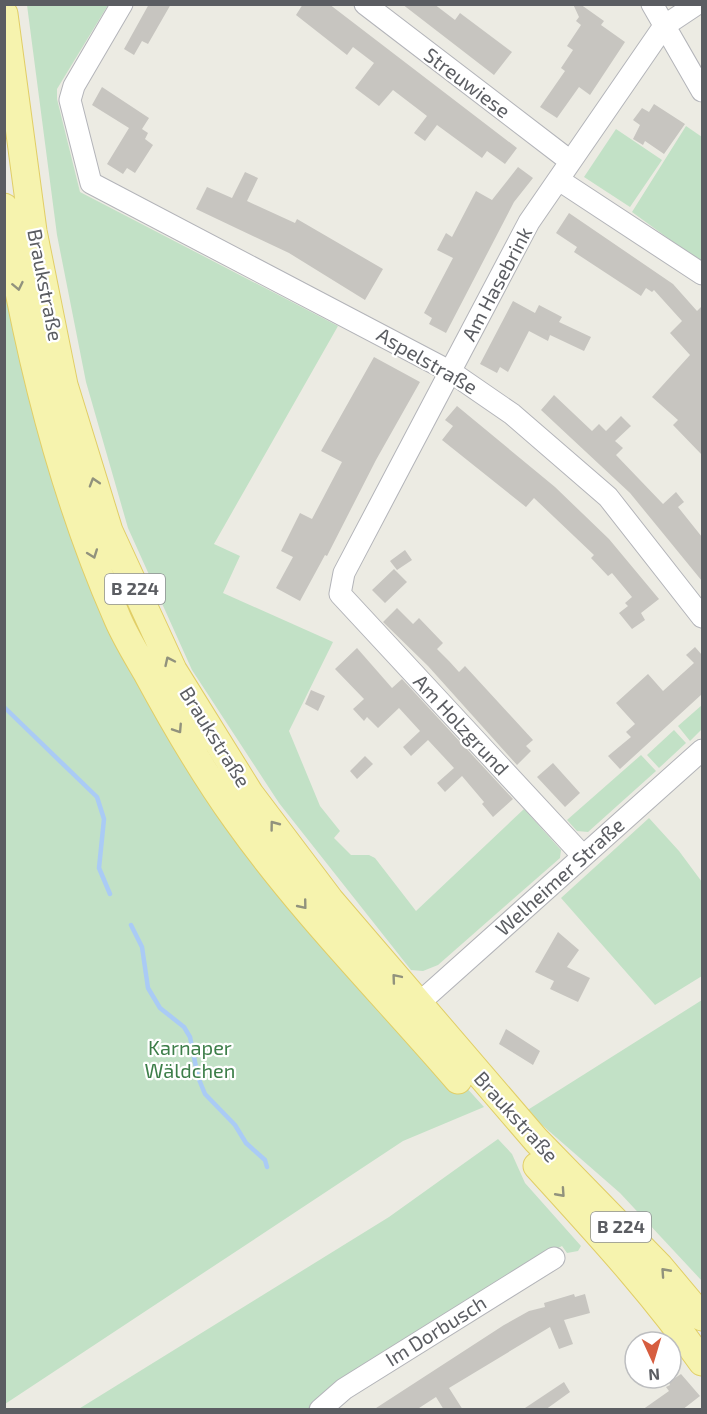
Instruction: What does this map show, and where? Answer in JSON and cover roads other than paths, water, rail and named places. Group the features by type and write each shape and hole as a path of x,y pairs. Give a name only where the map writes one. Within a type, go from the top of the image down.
{"main road":[{"name":"Braukstraße","path":"4,14 33,231 64,385 109,531 173,670 250,794 330,900 536,1140 660,1267 702,1317"},
{"name":"Braukstraße","path":"4,207 40,388 74,502 116,616 172,720 237,820 308,911 624,1262 679,1329 702,1362"}],"street":[{"name":"Aspelstraße","path":"122,4 74,86 70,100 91,183 451,372 512,414 608,497 702,617"},
{"name":"Streuwiese","path":"365,4 570,161"},
{"path":"652,4 702,91"},
{"name":"Am Hasebrink","path":"340,594 344,573 529,222 664,26 698,4"},
{"path":"559,180 702,274"},
{"name":"Am Holzgrund","path":"340,594 583,856"},
{"name":"Welheimer Straße","path":"418,1004 702,750"},
{"name":"Im Dorbusch","path":"320,1410 344,1389 554,1258"}],"waterway":[{"path":"4,707 97,797 104,819 99,868 110,894"},
{"path":"131,925 142,947 148,988 160,1008 184,1027 190,1037 198,1077 205,1094 235,1125 246,1143 265,1160 267,1167"}],"park label":[{"name":"Karnaper Wäldchen","path":"190,1060"}]}
